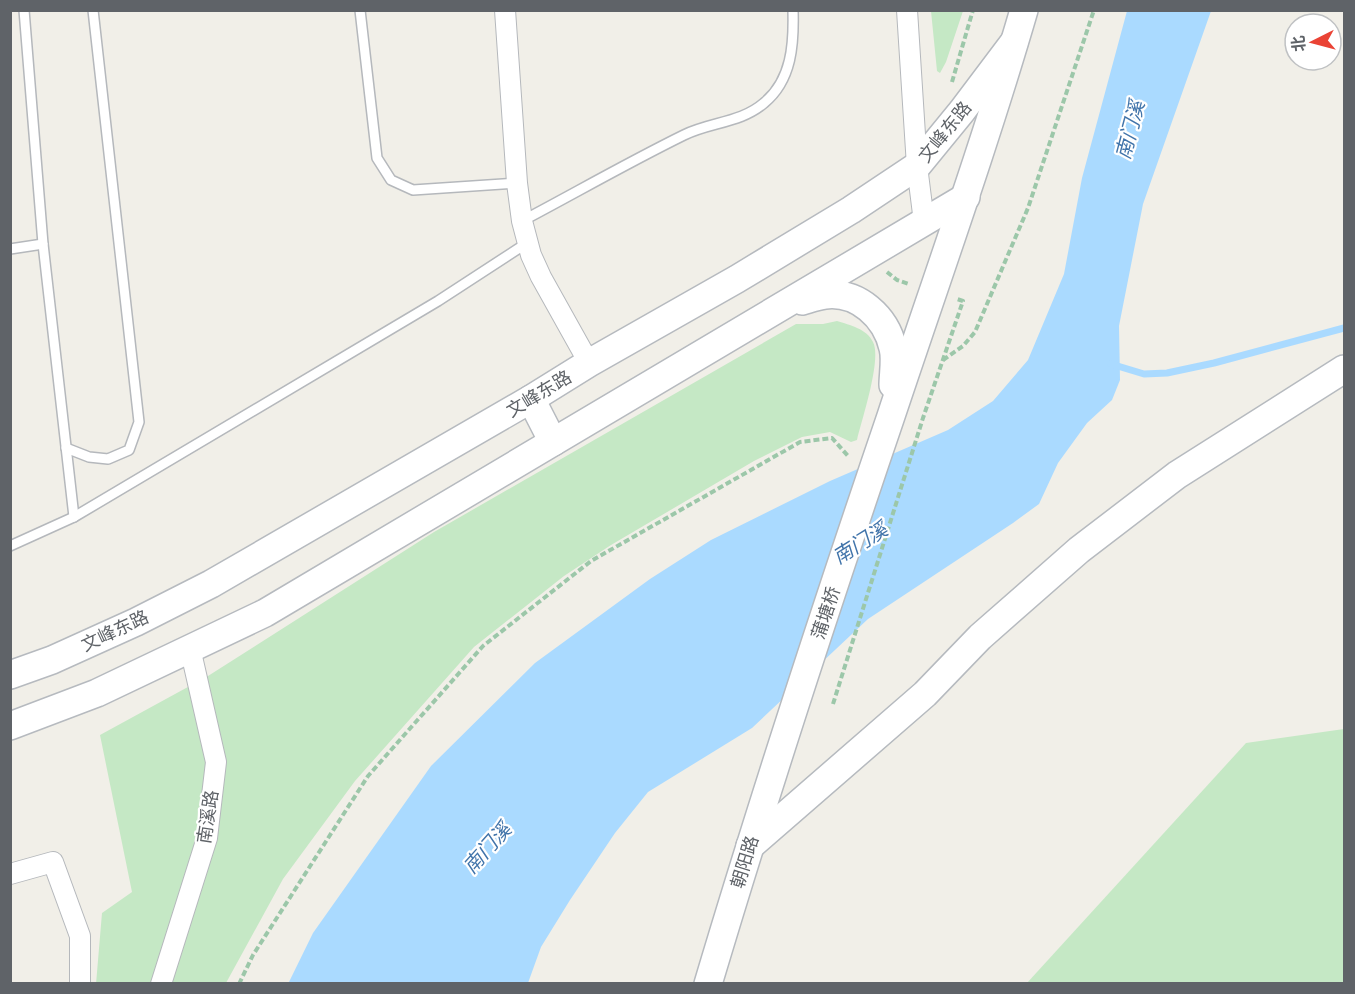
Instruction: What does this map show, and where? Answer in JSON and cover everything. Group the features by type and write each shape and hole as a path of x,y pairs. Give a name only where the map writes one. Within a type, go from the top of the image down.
{"street":[{"path":"505,10 517,183 527,243 541,277 589,363"},
{"path":"907,10 917,166 924,222"},
{"name":"蒲塘桥","path":"784,742 966,197 1024,10"},
{"name":"文峰东路","path":"10,675 52,660 212,584 589,363 747,274 851,210 917,166 963,111 1014,42"},
{"path":"10,726 97,693 264,612 966,197"},
{"path":"784,305 826,295 852,297 872,310 887,329 894,350 891,417"},
{"path":"749,846 925,694 980,637 1079,550 1177,475 1344,369"},
{"path":"531,399 554,442"},
{"name":"南溪路","path":"161,984 207,837 216,762 190,648"},
{"name":"朝阳路","path":"708,984 749,846 784,742"},
{"path":"10,874 53,862 80,936 80,984"}],"lane":[{"path":"24,10 43,244 74,517"},
{"path":"66,448 89,457 108,459 129,450 139,422 93,10"},
{"path":"360,10 376,158 392,180 413,190 517,183"},
{"path":"522,221 686,134 737,119 764,103 781,84 789,65 794,39 793,10"},
{"path":"10,546 74,517 438,301 527,243"},
{"path":"10,249 43,244"}],"path":[{"path":"943,360 963,346 975,332 1029,208 1094,10"},
{"path":"833,704 923,418"},
{"path":"239,984 253,955 368,776 483,646 591,561 800,442 832,438 848,456"}],"green space":[{"path":"931,11 963,11 940,73 937,71"},
{"path":"837,321 858,328 867,334 875,350 873,375 857,440 851,442 830,432 802,437 754,461 611,545 564,576 474,647 355,781 283,879 226,983 96,984 102,913 132,892 100,735 208,676 434,532 796,324 823,324"},
{"path":"1344,729 1344,983 1027,983 1246,743"}],"water":[{"name":"南门溪","path":"1127,11 1211,11 1143,204 1119,326 1120,380 1112,400 1087,423 1058,463 1039,504 868,619 752,728 648,792 615,833 570,900 541,947 528,983 288,984 313,933 431,766 535,663 650,579 711,540 830,481 948,430 993,401 1028,360 1064,274 1082,178"}],"waterway":[{"path":"1111,364 1144,374 1167,373 1214,363 1344,328"}]}
